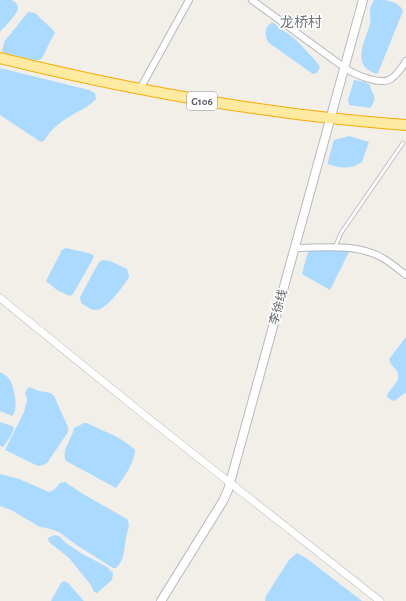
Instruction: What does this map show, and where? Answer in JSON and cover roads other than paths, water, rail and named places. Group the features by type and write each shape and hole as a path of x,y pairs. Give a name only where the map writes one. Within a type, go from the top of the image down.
{"highway":[{"name":"G106","path":"0,58 56,72 240,107 330,119 406,125"}],"main road":[{"name":"李徐线","path":"161,601 224,501 364,0"}],"street":[{"path":"140,89 189,0"},
{"path":"252,0 345,68 357,75 382,82 387,81 392,79 406,61"},
{"path":"295,248 352,248 372,253 388,261 406,275"},
{"path":"0,298 153,422 380,601"}],"lane":[{"path":"334,247 340,233 403,143"}],"water":[{"path":"0,0 12,0 17,4 18,8 13,17 0,32"},
{"path":"374,0 395,3 401,7 403,11 377,74 369,70 364,65 362,59 363,46 370,24 370,10"},
{"path":"28,12 35,13 55,32 42,58 39,60 2,52 4,42"},
{"path":"272,22 295,39 316,61 320,67 317,73 313,74 269,43 266,37 266,29"},
{"path":"0,68 89,90 95,93 96,99 87,107 58,124 44,141 41,142 0,115"},
{"path":"354,80 365,82 370,85 374,96 374,101 370,108 349,105 348,100"},
{"path":"349,136 369,142 362,162 346,168 328,164 334,140"},
{"path":"66,248 92,254 94,257 73,294 70,296 57,290 46,281 62,250"},
{"path":"309,250 343,250 349,252 330,290 302,274"},
{"path":"103,260 110,261 127,269 129,277 109,302 99,309 93,310 81,303 80,297 99,262"},
{"path":"406,337 406,392 393,401 387,397 387,395 396,383 399,376 389,359"},
{"path":"0,372 12,383 15,398 15,409 12,416 0,411"},
{"path":"29,387 39,391 51,393 54,396 68,427 68,432 47,463 38,466 5,450 24,412 27,400 25,392"},
{"path":"0,422 14,428 11,436 3,447 0,446"},
{"path":"87,423 118,438 130,445 135,450 131,465 116,488 66,461 65,453 74,428"},
{"path":"0,474 19,479 49,492 54,490 60,483 65,482 127,519 129,524 124,554 119,565 116,568 113,568 59,532 40,527 11,510 0,506"},
{"path":"54,535 59,536 66,543 81,553 107,567 113,573 112,580 97,593 94,592 91,585 69,558 49,542 48,538"},
{"path":"297,553 306,558 362,601 265,601 266,596 289,560"},
{"path":"64,581 68,583 84,601 51,601 61,583"}],"district":[{"name":"龙桥村","path":"301,22"}]}
